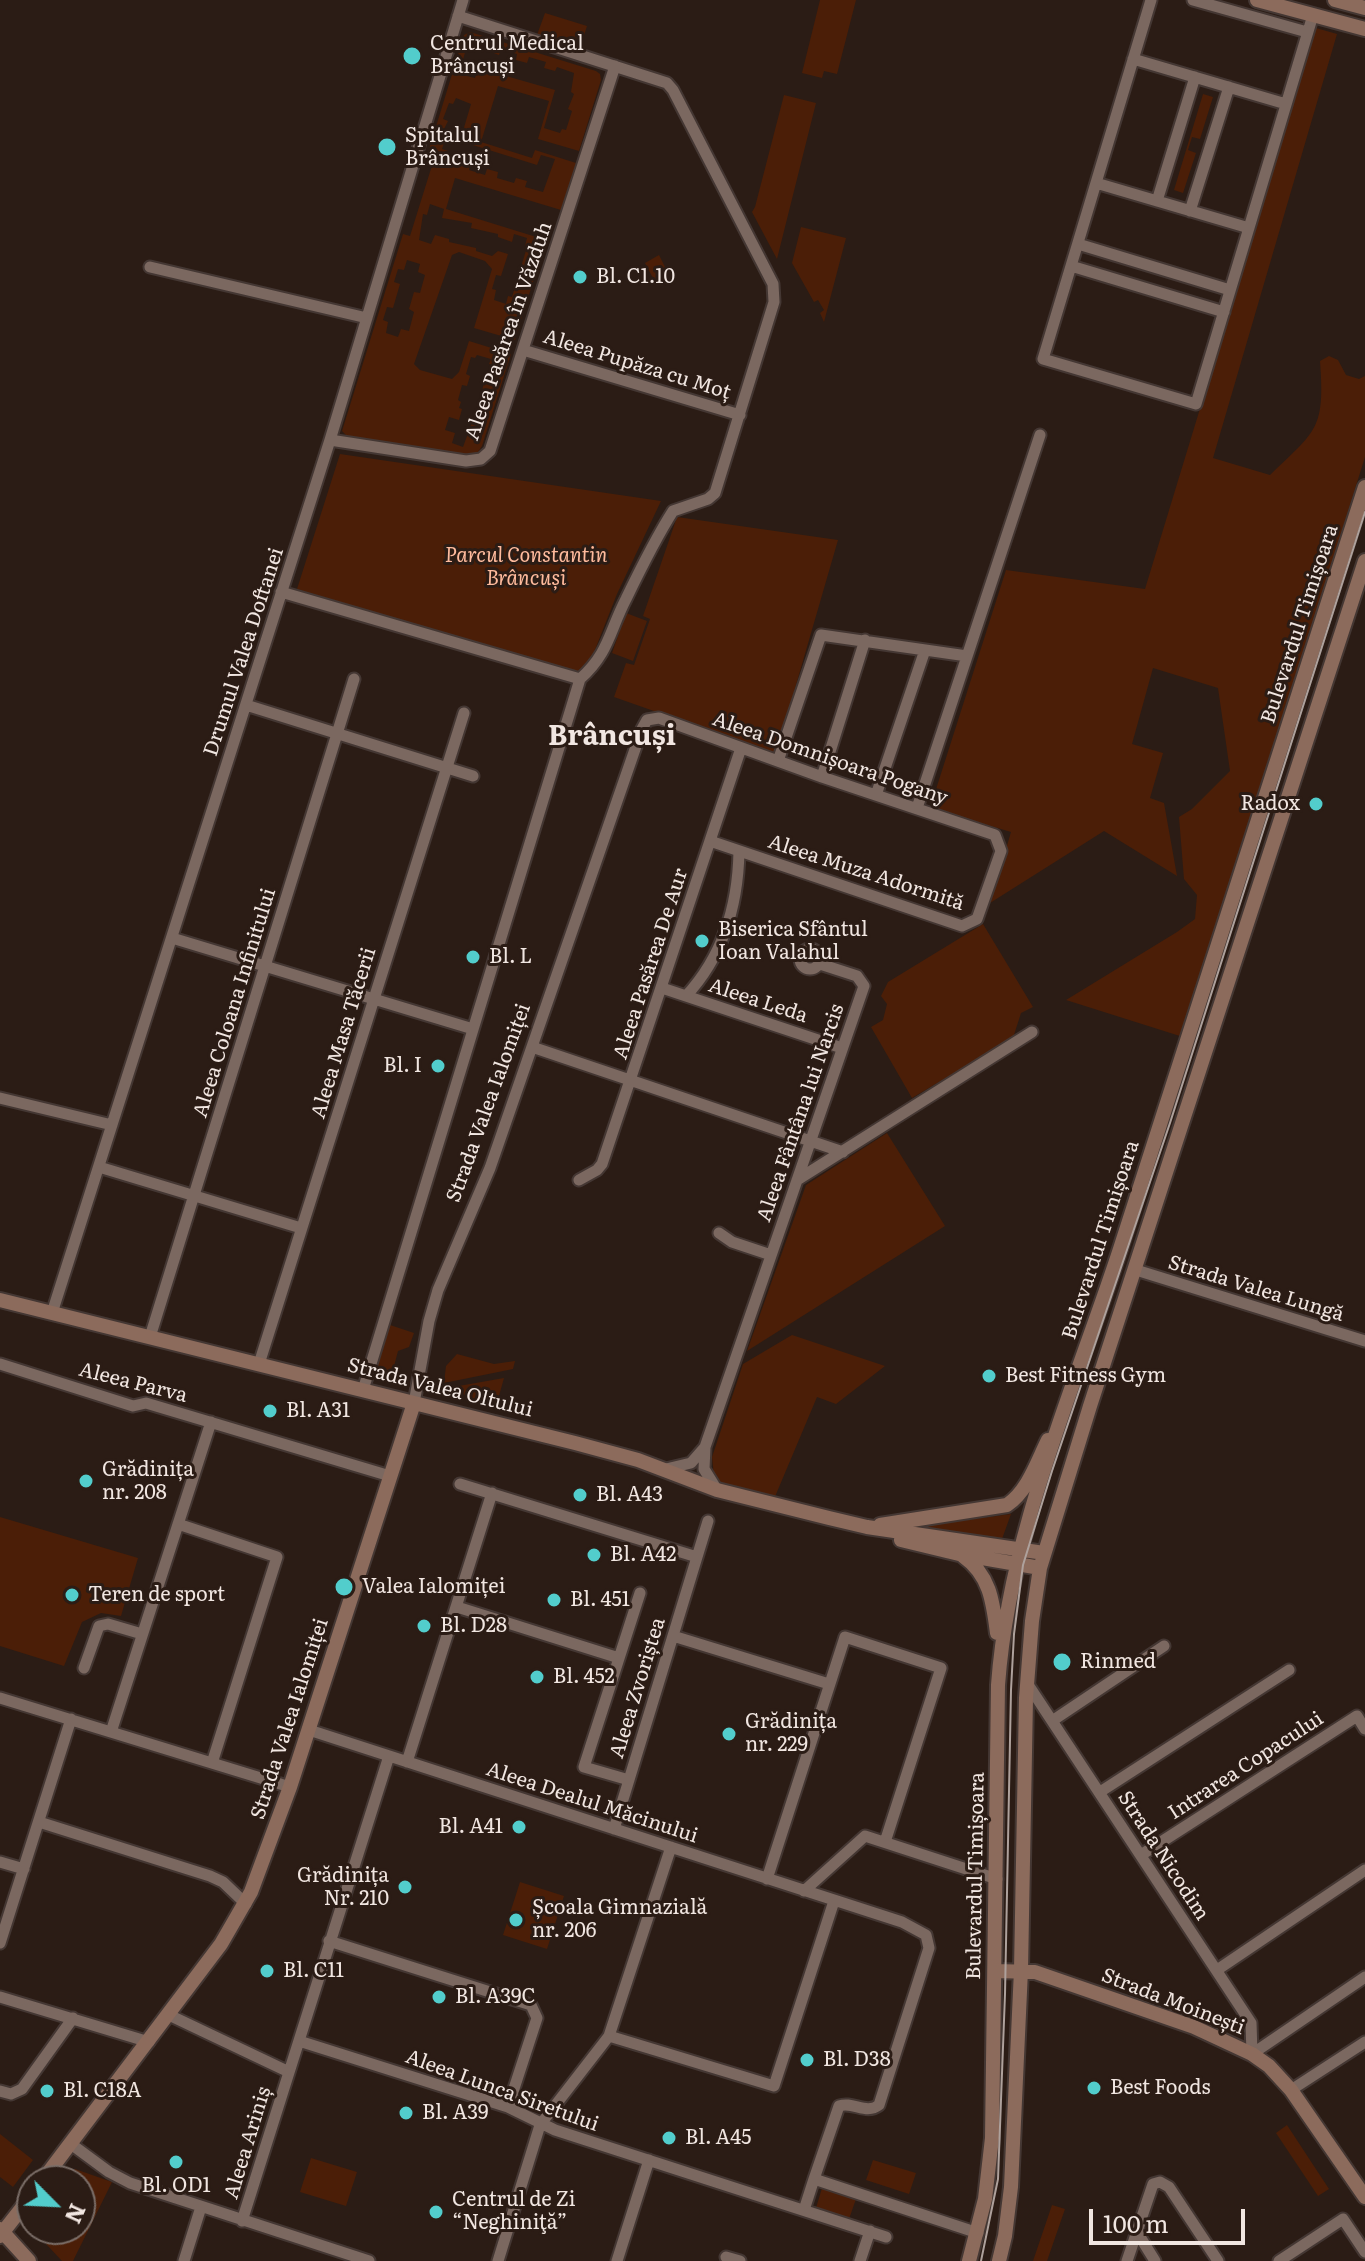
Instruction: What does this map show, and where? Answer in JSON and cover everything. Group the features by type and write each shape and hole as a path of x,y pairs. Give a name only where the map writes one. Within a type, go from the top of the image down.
{"main road":[{"path":"1257,0 1365,29"},
{"path":"1335,0 1365,8"},
{"name":"Bulevardul Timișoara","path":"969,2261 978,2233 993,2117 1000,1658 1007,1606 1018,1557 1119,1254 1365,487"},
{"name":"Bulevardul Timișoara","path":"999,2261 1012,2172 1021,1970 1027,1683 1032,1621 1042,1560 1365,561"},
{"path":"1258,817 1279,824"},
{"name":"Strada Valea Oltului","path":"0,1300 622,1455 717,1490 867,1527 1042,1560"},
{"path":"867,1527 1001,1508 1013,1501 1025,1486 1070,1396"},
{"name":"Strada Valea Ialomiței","path":"55,2165 230,1932 246,1904 290,1787 414,1403"},
{"path":"1046,1470 1068,1476"},
{"name":"Strada Valea Oltului","path":"867,1527 909,1542 959,1554 1018,1557"},
{"path":"959,1554 980,1571 989,1589 1000,1658"},
{"name":"Strada Moinești","path":"995,1971 1035,1972 1194,2027 1252,2054 1291,2090 1365,2197"},
{"path":"988,2170 998,2179 1005,2179 1012,2172"},
{"path":"16,2214 1,2233 29,2261"},
{"path":"978,2233 991,2222 1001,2227 1005,2236"}],"street":[{"name":"Drumul Valea Doftanei","path":"52,1313 330,440 463,0"},
{"path":"1151,0 1043,359 1196,404 1313,15"},
{"path":"1193,0 1307,32"},
{"path":"363,1390 580,679 603,654 624,601 671,514 715,493 773,309 773,284 671,87 662,81 458,16"},
{"path":"1133,59 1286,104"},
{"name":"Aleea Pasărea în Văzduh","path":"330,440 466,461 481,459 493,445 615,66"},
{"path":"1157,201 1195,77"},
{"path":"1190,211 1229,87"},
{"path":"1096,183 1249,228"},
{"path":"1078,244 1230,290"},
{"path":"1071,266 1224,312"},
{"path":"150,267 367,318"},
{"name":"Aleea Pupăza cu Moț","path":"523,350 740,415"},
{"path":"917,808 1040,435"},
{"path":"281,592 580,679"},
{"path":"778,761 821,635 967,656"},
{"path":"822,777 865,640"},
{"path":"876,795 925,650"},
{"name":"Aleea Coloana Infinitului","path":"150,1337 354,679"},
{"path":"246,705 473,776"},
{"name":"Aleea Masa Tăcerii","path":"259,1364 464,713"},
{"name":"Aleea Domnișoara Pogany","path":"647,720 659,718 995,835 999,841"},
{"name":"Strada Valea Ialomiței","path":"414,1403 426,1333 438,1290 485,1181 647,720"},
{"name":"Aleea Pasărea De Aur","path":"579,1180 602,1164 741,748"},
{"name":"Aleea Muza Adormită","path":"710,841 962,926 977,919 1001,851 999,841"},
{"path":"686,996 709,967 723,939 739,882 739,851"},
{"path":"172,938 473,1029"},
{"name":"Aleea Fântâna lui Narcis","path":"705,1447 863,982 857,976 820,964"},
{"name":"Aleea Leda","path":"662,988 842,1048"},
{"path":"797,1180 1032,1032"},
{"path":"532,1047 843,1152"},
{"path":"0,1098 112,1125"},
{"path":"99,1167 301,1228"},
{"name":"Aleea Fântâna lui Narcis","path":"719,1233 732,1242 771,1255"},
{"name":"Strada Valea Lungă","path":"1136,1270 1365,1341"},
{"name":"Aleea Parva","path":"0,1364 133,1406 146,1403 390,1476"},
{"path":"111,1732 211,1422"},
{"path":"665,1469 691,1463 705,1447"},
{"path":"705,1447 704,1469 717,1490"},
{"path":"460,1484 697,1557"},
{"path":"407,1762 492,1493"},
{"name":"Aleea Zvoriștea","path":"614,1829 708,1521"},
{"path":"178,1524 277,1557 212,1763"},
{"name":"Aleea Dealul Măcinului","path":"629,1780 584,1767 640,1593"},
{"path":"457,1607 619,1658"},
{"path":"84,1668 99,1626 108,1624 142,1634"},
{"path":"673,1636 829,1684"},
{"path":"767,1879 845,1637 941,1668 885,1842"},
{"path":"1052,1721 1164,1646"},
{"path":"1100,1792 1289,1670"},
{"name":"Strada Nicodim","path":"1027,1683 1251,2023 1254,2037 1252,2054"},
{"path":"0,1698 290,1787"},
{"name":"Intrarea Copacului","path":"1141,1855 1357,1716 1365,1729"},
{"path":"0,1943 71,1719"},
{"name":"Aleea Dealul Măcinului","path":"309,1730 902,1922 926,1935 929,1948 881,2099 874,2109 849,2104 839,2106 814,2179"},
{"name":"Aleea Ariniș","path":"71,2144 118,2178 242,2221 389,1756"},
{"path":"39,1822 210,1876 223,1882 246,1904"},
{"path":"804,1891 861,1838 869,1836 997,1879"},
{"path":"498,2261 540,2125 609,2036 671,1847"},
{"path":"0,1862 24,1869"},
{"path":"1217,1970 1365,1870"},
{"path":"609,2036 774,2086 834,1901"},
{"path":"329,1941 531,2005 537,2018 508,2107"},
{"path":"1252,2054 1365,1977"},
{"path":"0,1997 149,2042"},
{"path":"169,2015 289,2072"},
{"path":"0,2091 11,2094 22,2089 73,2018"},
{"name":"Aleea Lunca Siretului","path":"299,2041 508,2107 540,2125 886,2237"},
{"path":"1291,2090 1365,2042"},
{"path":"617,2261 649,2160"},
{"path":"804,2210 814,2179 978,2233"},
{"path":"1127,2261 1153,2184 1163,2182 1218,2261"},
{"path":"184,2261 201,2207"},
{"path":"1279,2261 1343,2219 1365,2252"},
{"path":"242,2221 369,2261"},
{"path":"860,2261 870,2231"},
{"path":"1137,2232 1155,2261"},
{"path":"726,2257 740,2261"}],"green space":[{"path":"820,0 856,0 837,74 824,71 822,78 802,73"},
{"path":"545,13 587,26 580,48 537,35"},
{"path":"1316,28 1337,34 1213,458 1270,475 1314,427 1321,401 1320,361 1329,356 1338,360 1346,375 1359,379 1365,376 1365,457 1183,1037 1066,1000 1195,919 1197,895 1184,879 1179,817 1192,809 1230,771 1218,688 1153,668 1132,744 1163,753 1150,798 1164,803 1177,876 1104,831 990,903 1011,832 930,808 1006,570 1145,589"},
{"path":"470,32 596,71 601,80 579,151 538,139 549,101 498,86 481,142 532,158 535,150 576,163 561,210 455,178 446,209 546,240 515,340 474,328 492,269 485,261 459,252 452,255 414,364 420,370 452,379 459,372 469,341 511,354 482,446 470,456 349,438 342,431 403,234 410,236 434,159 427,156 464,35","holes":["474,42 492,47 491,52 499,55 501,49 517,54 516,60 527,63 529,57 546,62 544,68 555,71 557,67 574,73 571,92 574,94 568,109 572,111 566,130 562,129 560,133 544,128 555,90 478,68 475,78 459,74 466,49 471,50","456,98 471,104 460,141 537,165 541,155 555,159 543,192 525,187 527,181 516,178 514,183 497,178 498,172 487,169 485,175 469,170 470,163 462,160 459,167 445,163 448,151 442,149 446,137 441,135 448,121 443,119 449,103 453,104","430,204 444,209 442,218 472,223 471,228 498,234 498,237 512,242 514,234 527,238 512,297 508,296 506,304 494,300 496,290 492,289 496,275 501,276 508,254 498,251 492,256 435,235 431,244 419,240 423,214 427,215","407,260 420,264 418,272 425,275 420,293 414,292 409,309 414,312 409,331 401,329 398,337 386,333 388,322 383,320 387,307 393,308 400,284 394,282 398,269 404,270","477,355 491,359 489,364 492,365 487,382 484,381 479,409 463,447 452,443 455,433 445,430 449,417 459,420 462,409 458,400 462,385 467,386 470,376 466,374 471,357"]},
{"path":"1203,94 1213,97 1200,139 1192,137 1188,150 1196,153 1183,193 1174,190"},
{"path":"784,95 816,103 777,259 752,212"},
{"path":"801,227 846,238 824,322 820,313 824,310 818,300 814,302 792,263"},
{"path":"659,255 668,273 654,280 645,263"},
{"name":"Parcul Constantin Brâncuși","path":"340,454 661,501 617,594 589,665 579,674 297,589"},
{"path":"677,517 838,540 776,754 614,697 626,663 634,665 650,619 643,616"},
{"path":"626,613 647,621 633,661 612,653"},
{"path":"983,924 1033,1007 1021,1013 1013,1038 912,1098 871,1027 883,1020 887,1004 881,996 888,982"},
{"path":"887,1133 945,1226 747,1351 806,1185"},
{"path":"390,1325 414,1333 409,1347 398,1351 392,1374 387,1378 375,1374"},
{"path":"792,1335 885,1366 836,1404 817,1397 774,1499 722,1485 714,1476 712,1457 743,1364"},
{"path":"457,1354 494,1364 515,1361 513,1369 444,1383 446,1366"},
{"path":"504,1378 497,1403 469,1398 453,1387"},
{"path":"1011,1514 1002,1539 923,1528 923,1526"},
{"path":"0,1517 138,1558 121,1616 101,1613 82,1622 64,1666 0,1646"},
{"path":"520,1882 564,1896 547,1949 503,1935"},
{"path":"1287,2125 1329,2189 1318,2196 1276,2133"},
{"path":"0,2134 33,2160 29,2165 16,2165 16,2183 13,2187 0,2177"},
{"path":"311,2158 357,2172 346,2206 300,2192"},
{"path":"873,2160 916,2173 909,2194 866,2180"},
{"path":"96,2176 112,2182 96,2214"},
{"path":"822,2188 856,2199 849,2219 816,2208"},
{"path":"1052,2205 1065,2209 1047,2261 1033,2261"},
{"path":"47,2245 81,2245 73,2261 62,2261"}],"tram line":[{"path":"981,2261 998,2179 1011,1690 1023,1565 1170,1123 1365,512"}],"place":[{"name":"Centrul Medical Brâncuși","path":"412,56"},
{"name":"Spitalul Brâncuși","path":"387,147"},
{"name":"Bl. C1.10","path":"580,277"},
{"name":"Radox","path":"1316,804"},
{"name":"Biserica Sfântul Ioan Valahul","path":"702,941"},
{"name":"Bl. L","path":"473,957"},
{"name":"Bl. I","path":"438,1066"},
{"name":"Best Fitness Gym","path":"989,1376"},
{"name":"Bl. A31","path":"270,1411"},
{"name":"Grădinița nr. 208","path":"86,1481"},
{"name":"Bl. A43","path":"580,1495"},
{"name":"Bl. A42","path":"594,1555"},
{"name":"Valea Ialomiței","path":"344,1587"},
{"name":"Teren de sport","path":"72,1595"},
{"name":"Bl. 451","path":"554,1600"},
{"name":"Bl. D28","path":"424,1626"},
{"name":"Rinmed","path":"1062,1662"},
{"name":"Bl. 452","path":"537,1677"},
{"name":"Grădinița nr. 229","path":"729,1734"},
{"name":"Bl. A41","path":"519,1827"},
{"name":"Grădinița Nr. 210","path":"405,1887"},
{"name":"Școala Gimnazială nr. 206","path":"516,1920"},
{"name":"Bl. C11","path":"267,1971"},
{"name":"Bl. A39C","path":"439,1997"},
{"name":"Bl. D38","path":"807,2060"},
{"name":"Best Foods","path":"1094,2088"},
{"name":"Bl. C18A","path":"47,2091"},
{"name":"Bl. A39","path":"406,2113"},
{"name":"Bl. A45","path":"669,2138"},
{"name":"Bl. OD1","path":"176,2162"},
{"name":"Centrul de Zi “Neghiniţă”","path":"436,2212"}],"district":[{"name":"Brâncuși","path":"612,737"}]}
